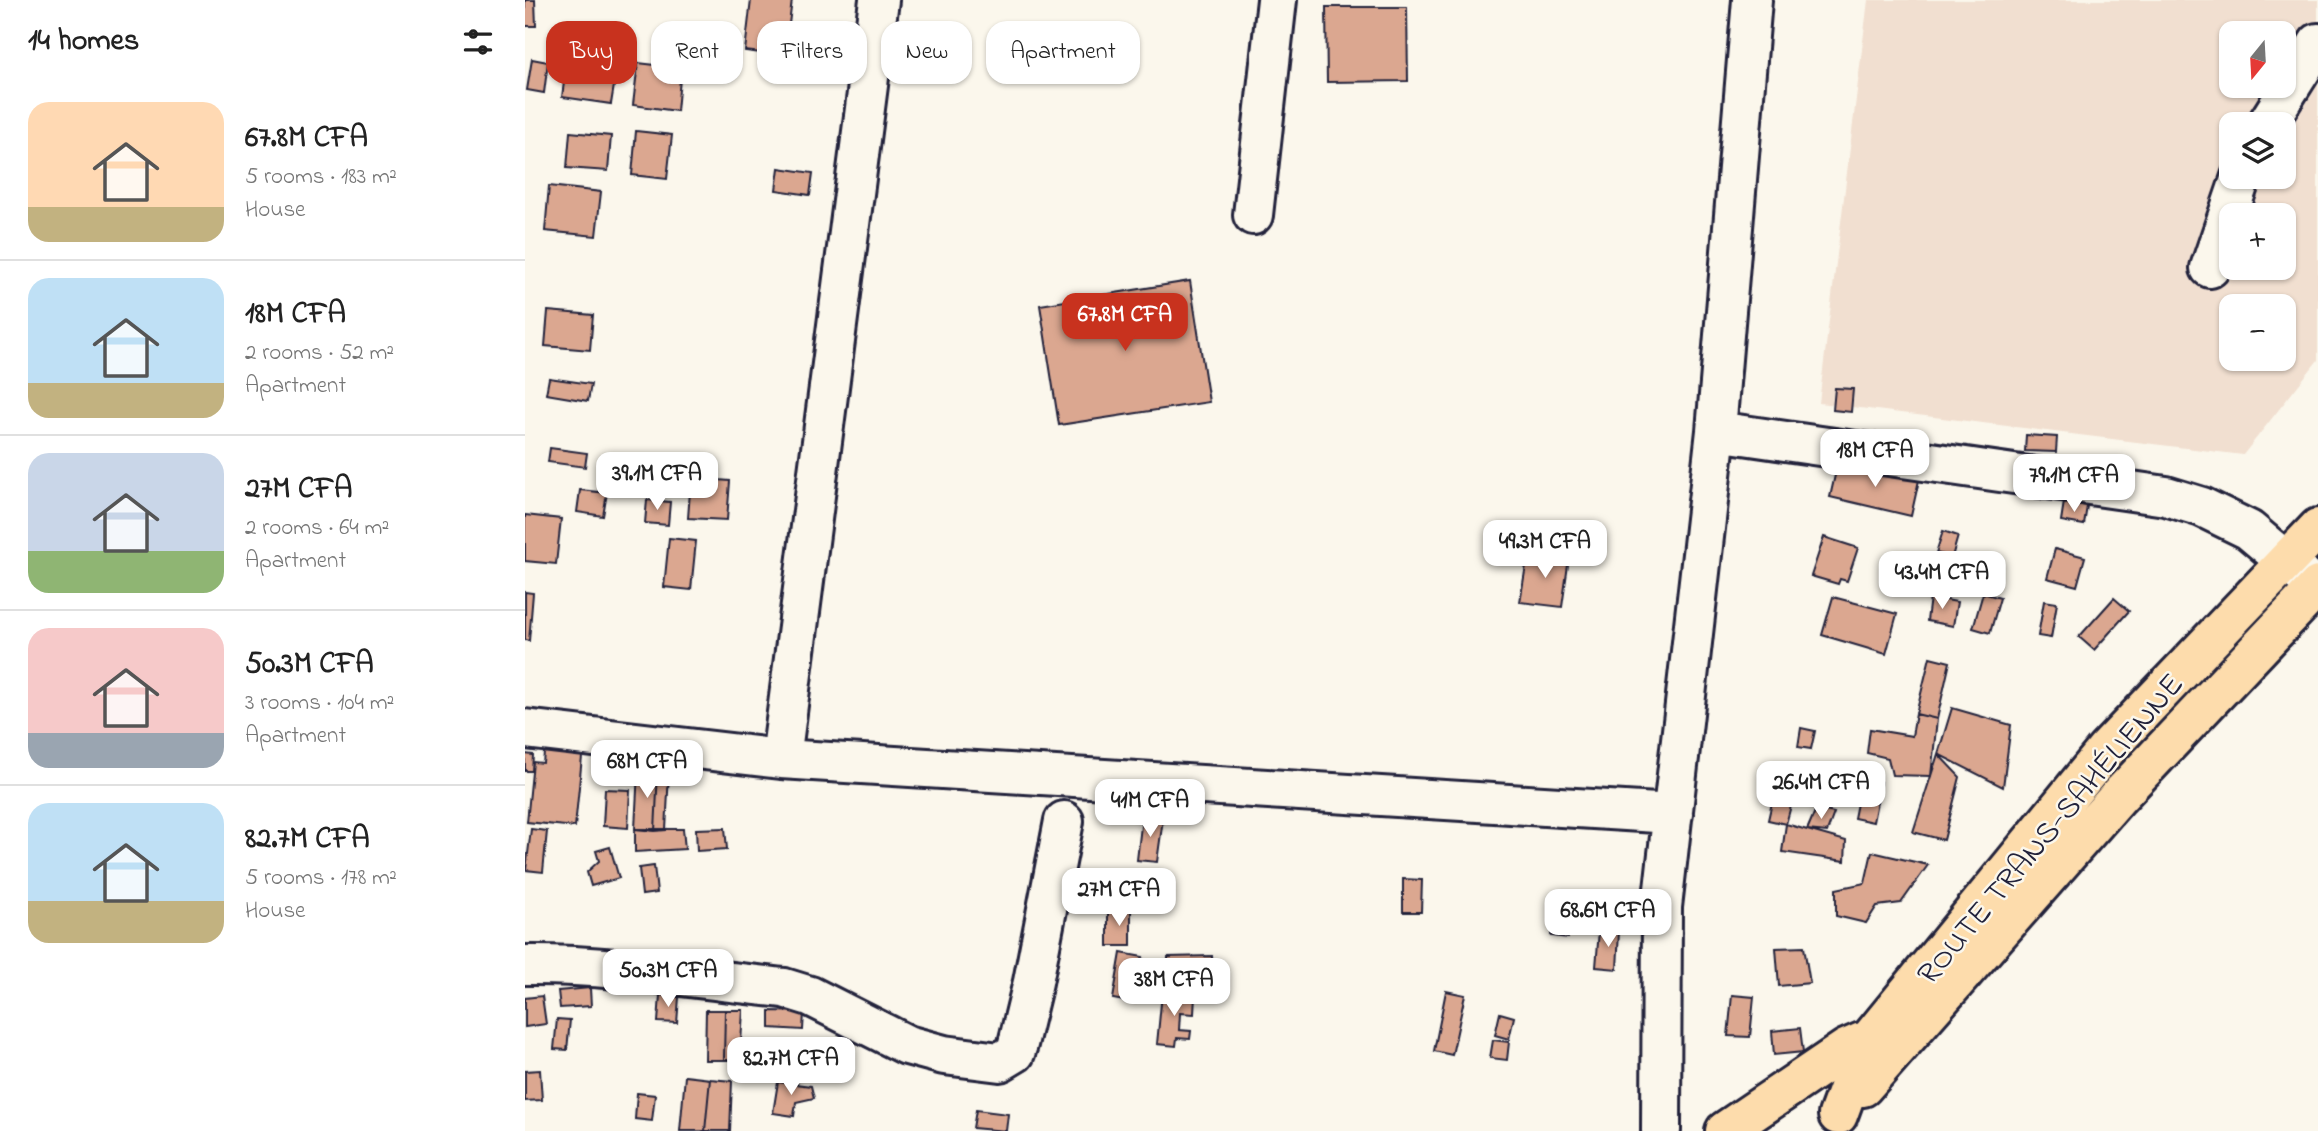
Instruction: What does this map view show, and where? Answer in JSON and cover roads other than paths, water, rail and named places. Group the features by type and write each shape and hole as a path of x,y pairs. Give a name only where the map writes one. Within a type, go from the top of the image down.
{"highway":[{"name":"ROUTE TRANS-SAHÉLIENNE","path":"1832,1123 1888,1040 2106,750 2318,528"},
{"name":"ROUTE TRANS-SAHÉLIENNE","path":"1725,1131 1846,1049 1888,1040 2317,587"}],"street":[{"path":"781,759 879,0"},
{"path":"1253,215 1276,0"},
{"path":"1661,1131 1662,907 1716,431 1752,0"},
{"path":"2275,112 2318,43"},
{"path":"2210,268 2237,189"},
{"path":"1716,431 2166,496 2224,516 2249,530 2317,587"},
{"path":"525,729 781,759 1673,814"},
{"path":"525,965 615,968 784,988 810,996 907,1045 944,1055 1000,1062 1015,1053 1019,1044 1065,821"}]}
